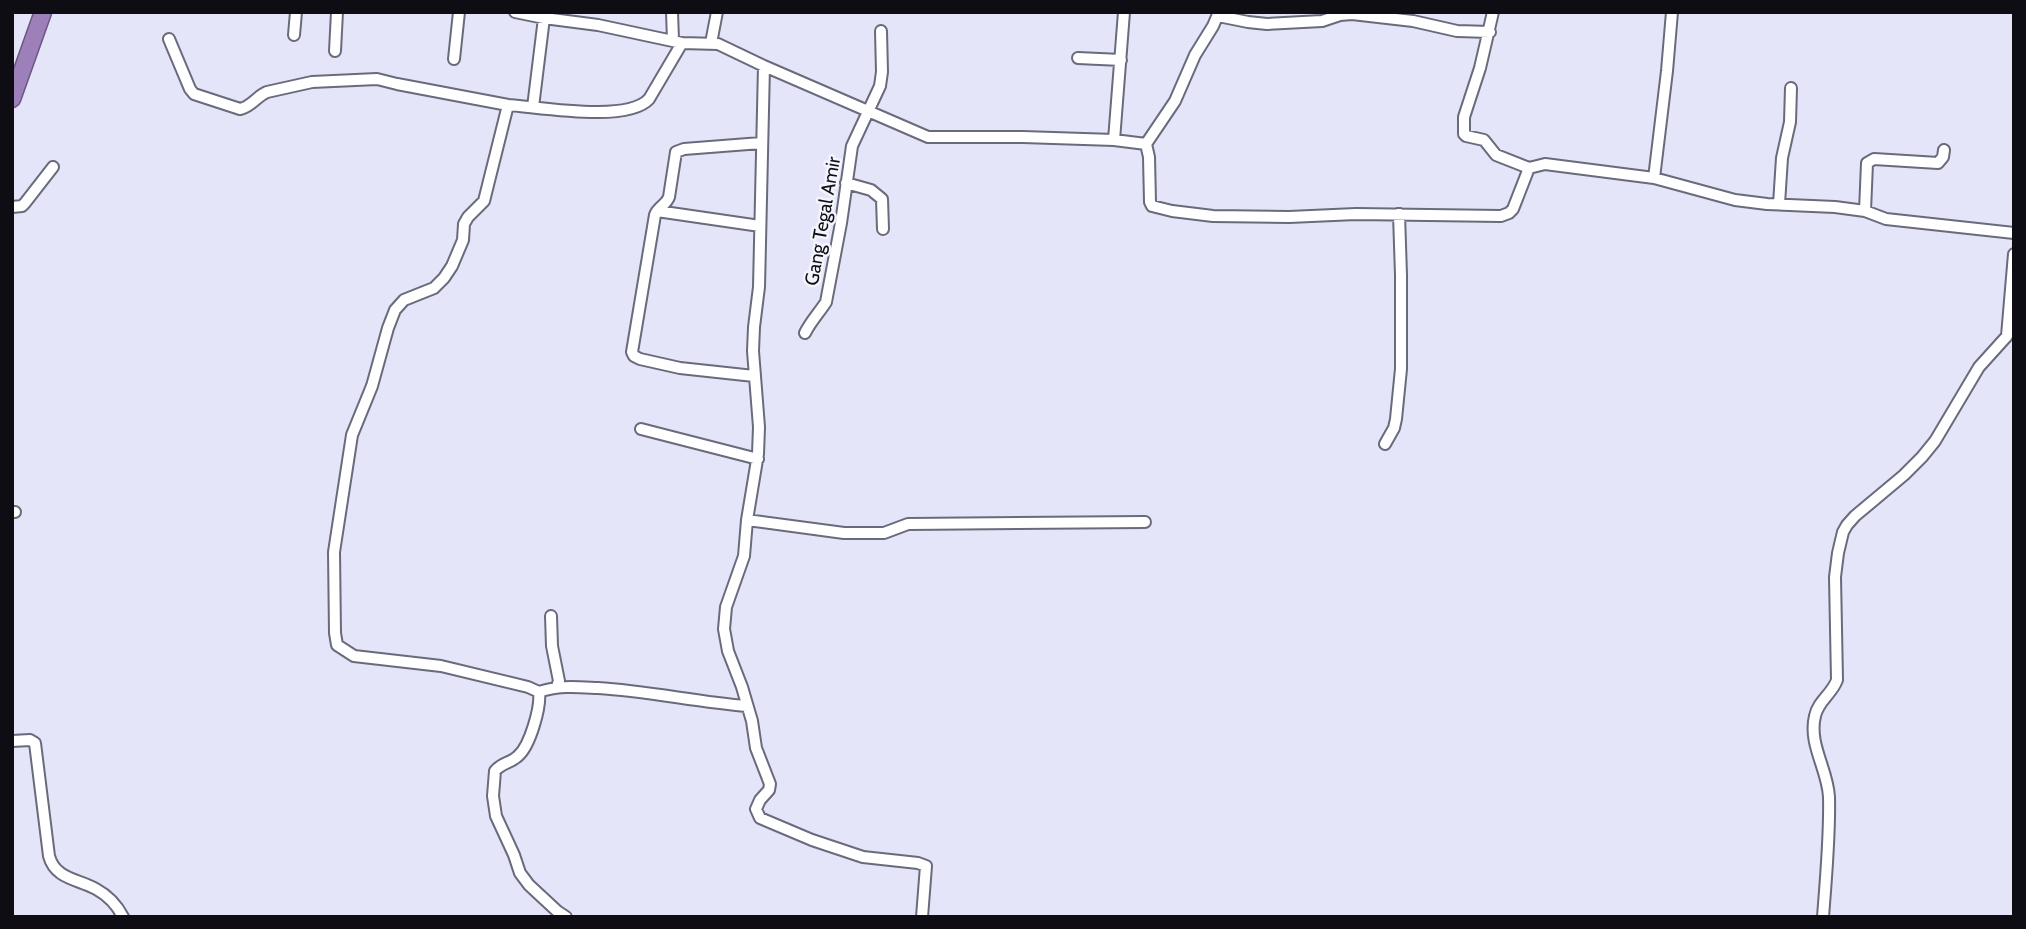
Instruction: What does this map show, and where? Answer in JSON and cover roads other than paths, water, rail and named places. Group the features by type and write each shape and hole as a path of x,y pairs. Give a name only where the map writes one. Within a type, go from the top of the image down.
{"highway":[{"path":"12,99 43,12"}],"street":[{"path":"294,35 296,12"},
{"path":"335,51 337,12"},
{"path":"454,59 458,12"},
{"path":"515,12 678,41 710,43 734,50 764,66 930,137 1023,137 1114,140 1146,144"},
{"path":"169,38 194,94 240,109 267,92 312,82 371,78 508,105 591,113 641,106 649,99 678,41 672,12"},
{"path":"710,43 717,12"},
{"path":"1114,140 1124,12"},
{"path":"1493,12 1490,32 1464,117 1464,134 1485,140 1496,155 1528,167 1545,164 1654,178 1734,200 1835,207 1865,211 1886,219 2014,233"},
{"path":"1654,178 1672,12"},
{"path":"1490,32 1457,32 1413,21 1352,14 1340,15 1322,22 1267,23 1248,23 1219,14 1195,55 1175,101 1146,144 1150,202 1155,208 1224,217 1356,214 1501,216 1513,209 1528,167"},
{"path":"533,107 544,18"},
{"name":"Gang Tegal Amir","path":"806,333 826,302 852,146 880,86 881,31"},
{"path":"1078,58 1121,60"},
{"path":"764,66 759,287 754,327 758,459 747,520 744,556 726,607 724,629 728,651 752,721 756,748 771,786 756,809 758,816 812,840 869,860 918,863 926,866 922,917"},
{"path":"1779,204 1782,158 1790,122 1791,88"},
{"path":"508,105 484,201 464,224 463,240 444,278 434,288 404,300 395,310 372,386 350,444 334,552 337,645 354,656 442,666 540,692 557,686 630,690 747,706"},
{"path":"754,376 681,368 640,359 632,353 644,272 657,211 669,197 678,150 761,143"},
{"path":"1865,211 1867,163 1874,159 1938,163 1944,150"},
{"path":"12,207 22,206 53,167"},
{"path":"846,183 871,190 882,199 883,229"},
{"path":"657,211 760,226"},
{"path":"1385,444 1396,419 1401,369 1399,214"},
{"path":"1823,917 1829,796 1815,738 1814,720 1820,704 1834,689 1837,680 1835,577 1843,532 1855,516 1922,457 1979,367 2007,336 2014,254"},
{"path":"641,429 758,459"},
{"path":"747,520 844,533 884,533 908,524 1145,522"},
{"path":"551,616 552,646 559,681 557,686"},
{"path":"540,692 530,738 519,755 497,767 495,771 494,806 520,873 547,902 566,917"},
{"path":"12,741 30,740 35,743 49,856 53,867 62,875 101,892 116,904 123,917"}]}
